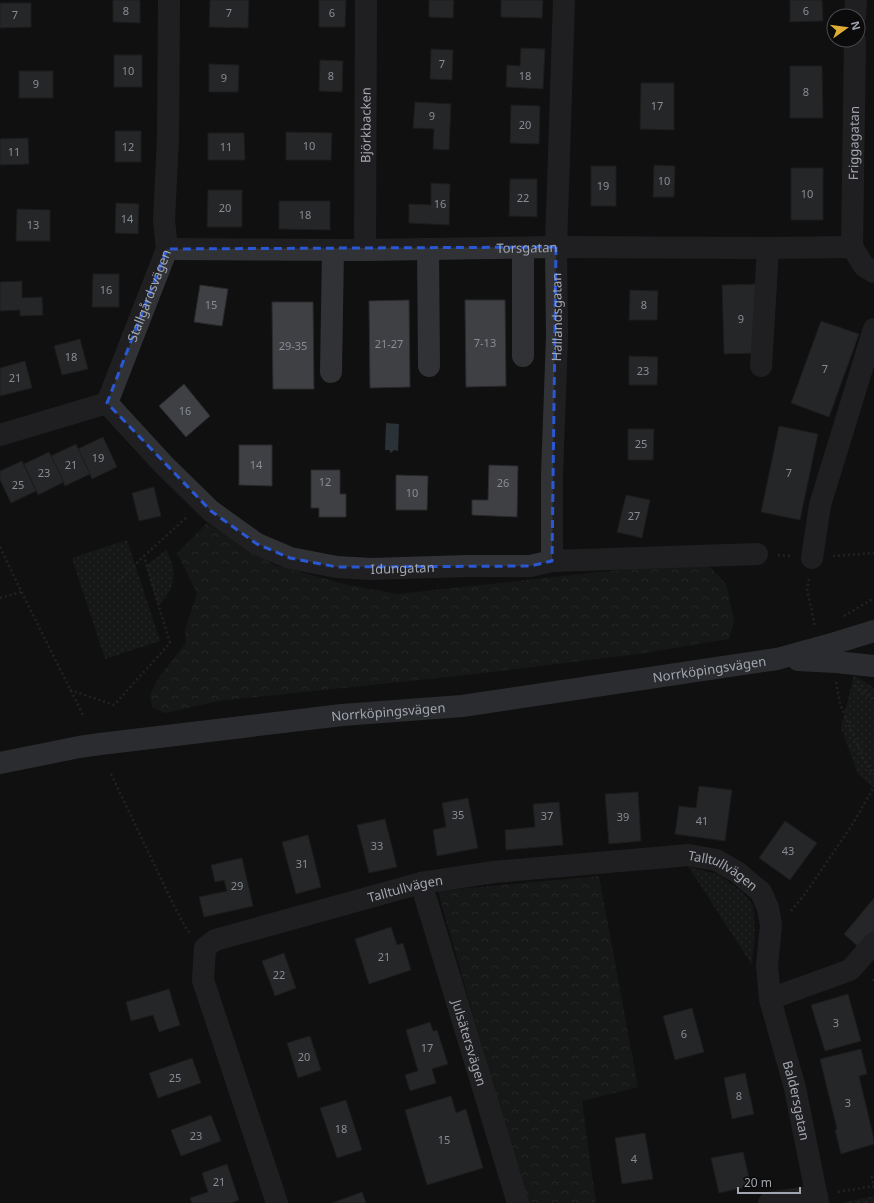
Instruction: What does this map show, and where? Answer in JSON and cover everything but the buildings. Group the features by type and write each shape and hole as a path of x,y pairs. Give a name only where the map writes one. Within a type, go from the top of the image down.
{"main road":[{"name":"Norrköpingsvägen","path":"0,763 93,745 342,715 462,706 777,659 874,631"},
{"name":"Norrköpingsvägen","path":"777,659 836,662 874,666"}],"street":[{"name":"Stallgårdsvägen","path":"107,403 167,249 164,220 168,138 169,0"},
{"name":"Björkbacken","path":"365,250 366,0"},
{"name":"Hallandsgatan","path":"552,561 552,475 557,336 556,247 564,0"},
{"name":"Friggagatan","path":"852,247 855,48"},
{"name":"Torsgatan","path":"167,249 365,250 556,247 852,247"},
{"path":"852,247 864,266 874,272"},
{"path":"523,248 523,356"},
{"path":"761,366 768,248"},
{"path":"428,249 429,366"},
{"path":"331,372 332,250"},
{"path":"812,558 820,505 874,329"},
{"path":"0,435 107,403"},
{"name":"Idungatan","path":"107,403 163,464 211,511 257,544 290,558 337,567 370,569 530,566 552,561 757,554"},
{"name":"Talltullvägen","path":"205,948 215,940 421,883 494,872 689,855 716,860 737,872 761,892 768,908 771,925 767,966 770,999"},
{"name":"Julsätersvägen","path":"421,883 518,1203"},
{"path":"770,999 850,970 874,943"},
{"path":"205,948 203,980 277,1203"},
{"name":"Baldersgatan","path":"770,999 795,1088 818,1199"},
{"path":"769,1203 818,1199"}],"path":[{"path":"118,581 203,503"},
{"path":"0,547 83,715"},
{"path":"757,554 812,558 874,553"},
{"path":"70,690 114,705 170,643 144,556"},
{"path":"812,558 807,589 815,627"},
{"path":"0,598 21,592"},
{"path":"842,618 874,598"},
{"path":"836,682 840,704 865,762 874,775"},
{"path":"111,774 174,908 186,928 205,948"},
{"path":"771,925 789,913 805,894 852,825 874,787"},
{"path":"818,1199 874,1187 872,1176 874,1173"}],"highlighted area":[{"path":"556,247 552,561 530,566 337,567 290,558 257,544 211,511 107,403 167,249"}],"green space":[{"path":"207,523 274,565 349,585 398,594 705,562 726,584 734,620 729,639 639,654 476,674 219,701 165,713 152,707 150,695 159,677 186,643 185,630 197,593 177,553"},
{"path":"127,540 160,641 105,659 72,558"},
{"path":"166,550 172,565 173,580 169,593 158,606 146,566"},
{"path":"854,675 874,688 874,788 858,774 841,728"},
{"path":"688,866 719,875 741,891 753,905 755,928 752,965"},
{"path":"599,876 638,1087 582,1101 596,1203 528,1203 522,1187 438,891"},
{"path":"874,1196 874,1203 845,1203 845,1202"}],"shaded area":[{"path":"386,423 399,424 398,451 394,450 391,453 389,450 385,450"}]}
